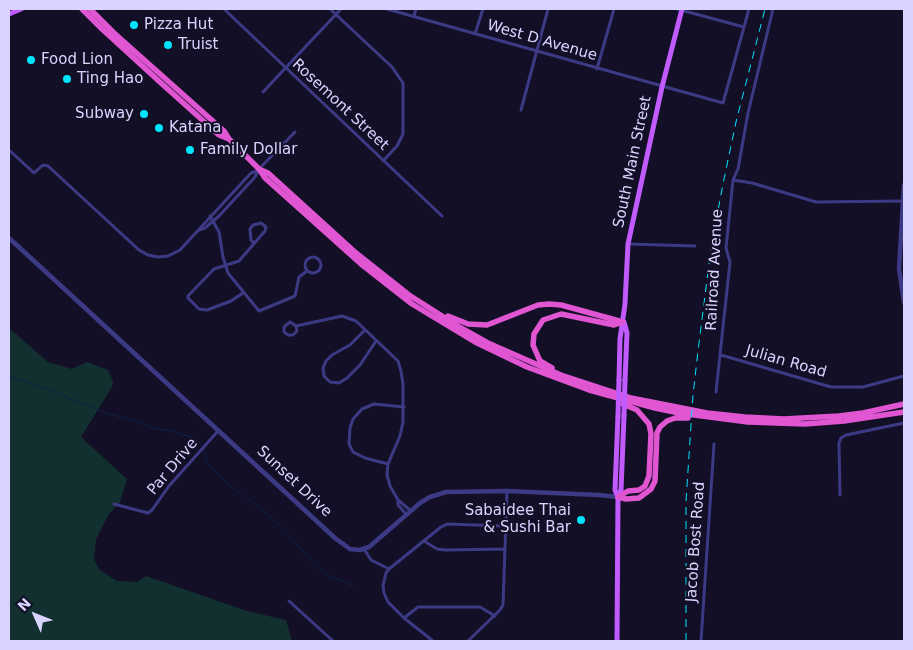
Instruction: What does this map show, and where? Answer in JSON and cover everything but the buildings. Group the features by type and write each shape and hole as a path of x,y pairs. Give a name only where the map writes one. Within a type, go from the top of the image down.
{"highway":[{"path":"82,9 219,135 229,139"},
{"path":"90,9 116,35 224,131 229,139 260,169 265,178 361,264 412,304 459,333 492,350 527,367 589,388 655,408 719,420 805,424 844,421 904,412"},
{"path":"260,169 268,173 348,246 409,295 461,328 514,355 589,388 707,413 784,419 839,416 904,404"},
{"path":"348,246 446,316 468,324 488,324 538,305 549,304 561,305 623,322"},
{"path":"618,497 628,491 639,490 645,486 648,480 651,434 649,424 637,410 603,397 548,366 540,360 533,345 534,334 543,320 561,314 614,326 623,322"},
{"path":"618,497 626,499 639,498 651,489 655,481 657,433 660,427 667,421 682,418 719,422 748,422"}],"main road":[{"path":"9,14 21,9"},
{"name":"South Main Street","path":"617,641 618,497 621,490 620,339 623,322 628,244 680,9"},
{"name":"South Main Street","path":"621,416 627,333 623,322"}],"street":[{"name":"Rosemont Street","path":"224,9 442,216"},
{"path":"330,9 397,73 403,82 403,134 397,146 383,161"},
{"path":"263,92 341,9"},
{"name":"West D Avenue","path":"387,9 723,103 744,26"},
{"path":"414,16 416,9"},
{"path":"475,34 483,9"},
{"path":"521,110 548,9"},
{"path":"597,69 614,9"},
{"path":"680,9 744,26 749,9"},
{"name":"Railroad Avenue","path":"716,392 730,262 726,248 734,180 773,9"},
{"path":"199,230 205,228 214,220 295,132"},
{"path":"9,150 34,174 43,165 48,166 139,250 148,255 163,257 180,250 251,173 260,169"},
{"path":"734,180 752,183 816,202 903,201"},
{"path":"904,185 899,269 904,302"},
{"path":"210,216 214,220 219,232 225,266 232,279 259,311 295,296 299,277 307,271"},
{"path":"243,293 231,301 203,310 199,309 188,298 214,269 239,261 265,231 266,227 261,224 253,225 250,229 251,240 254,243"},
{"name":"Sunset Drive","path":"9,238 347,548 357,551 364,549"},
{"path":"628,244 696,246"},
{"path":"314,256 320,259 322,265 319,271 313,274 307,271 305,264 308,258 314,256"},
{"path":"296,326 297,331 294,335 288,336 284,332 284,327 287,323 292,323 296,326 342,316 356,321 398,361 402,378 404,407 400,436 388,464 388,480 398,500 398,505 406,514"},
{"path":"365,330 350,345 332,355 323,368 324,376 330,382 339,383 347,378 360,365 376,341"},
{"name":"Julian Road","path":"721,355 832,387 863,387 904,376"},
{"path":"388,464 364,458 353,452 349,444 350,428 353,419 362,409 374,404 404,407"},
{"path":"840,495 839,443 841,438 846,435 904,423"},
{"name":"Par Drive","path":"114,504 148,513 169,486 218,431"},
{"name":"Jacob Bost Road","path":"701,641 714,444"},
{"path":"389,569 372,560 364,549 425,500 446,492 507,491 618,497"},
{"path":"468,641 495,616 503,605 507,491"},
{"path":"398,500 411,511"},
{"path":"433,641 404,618 388,602 384,593 384,577 389,569 447,524 505,526"},
{"path":"424,541 437,549 445,550 505,549"},
{"path":"289,601 333,641"},
{"path":"404,618 418,607 477,606 495,616"}],"green space":[{"path":"9,328 48,362 72,369 87,362 108,370 113,381 112,387 81,437 127,479 120,502 109,514 96,539 94,560 100,570 117,581 137,582 146,576 247,611 286,620 292,641 9,641"}],"waterway":[{"path":"9,377 20,379 112,415 134,420 151,428 167,430 194,438 201,444"},
{"path":"204,449 207,463 225,481 278,523 319,569 353,586"}],"railway":[{"path":"686,641 686,501 698,351 711,248 723,184 736,122 765,9"}],"place":[{"name":"Pizza Hut","path":"134,25"},
{"name":"Truist","path":"168,45"},
{"name":"Food Lion","path":"31,60"},
{"name":"Ting Hao","path":"67,79"},
{"name":"Subway","path":"144,114"},
{"name":"Katana","path":"159,128"},
{"name":"Family Dollar","path":"190,150"},
{"name":"Sabaidee Thai & Sushi Bar","path":"581,520"}]}
